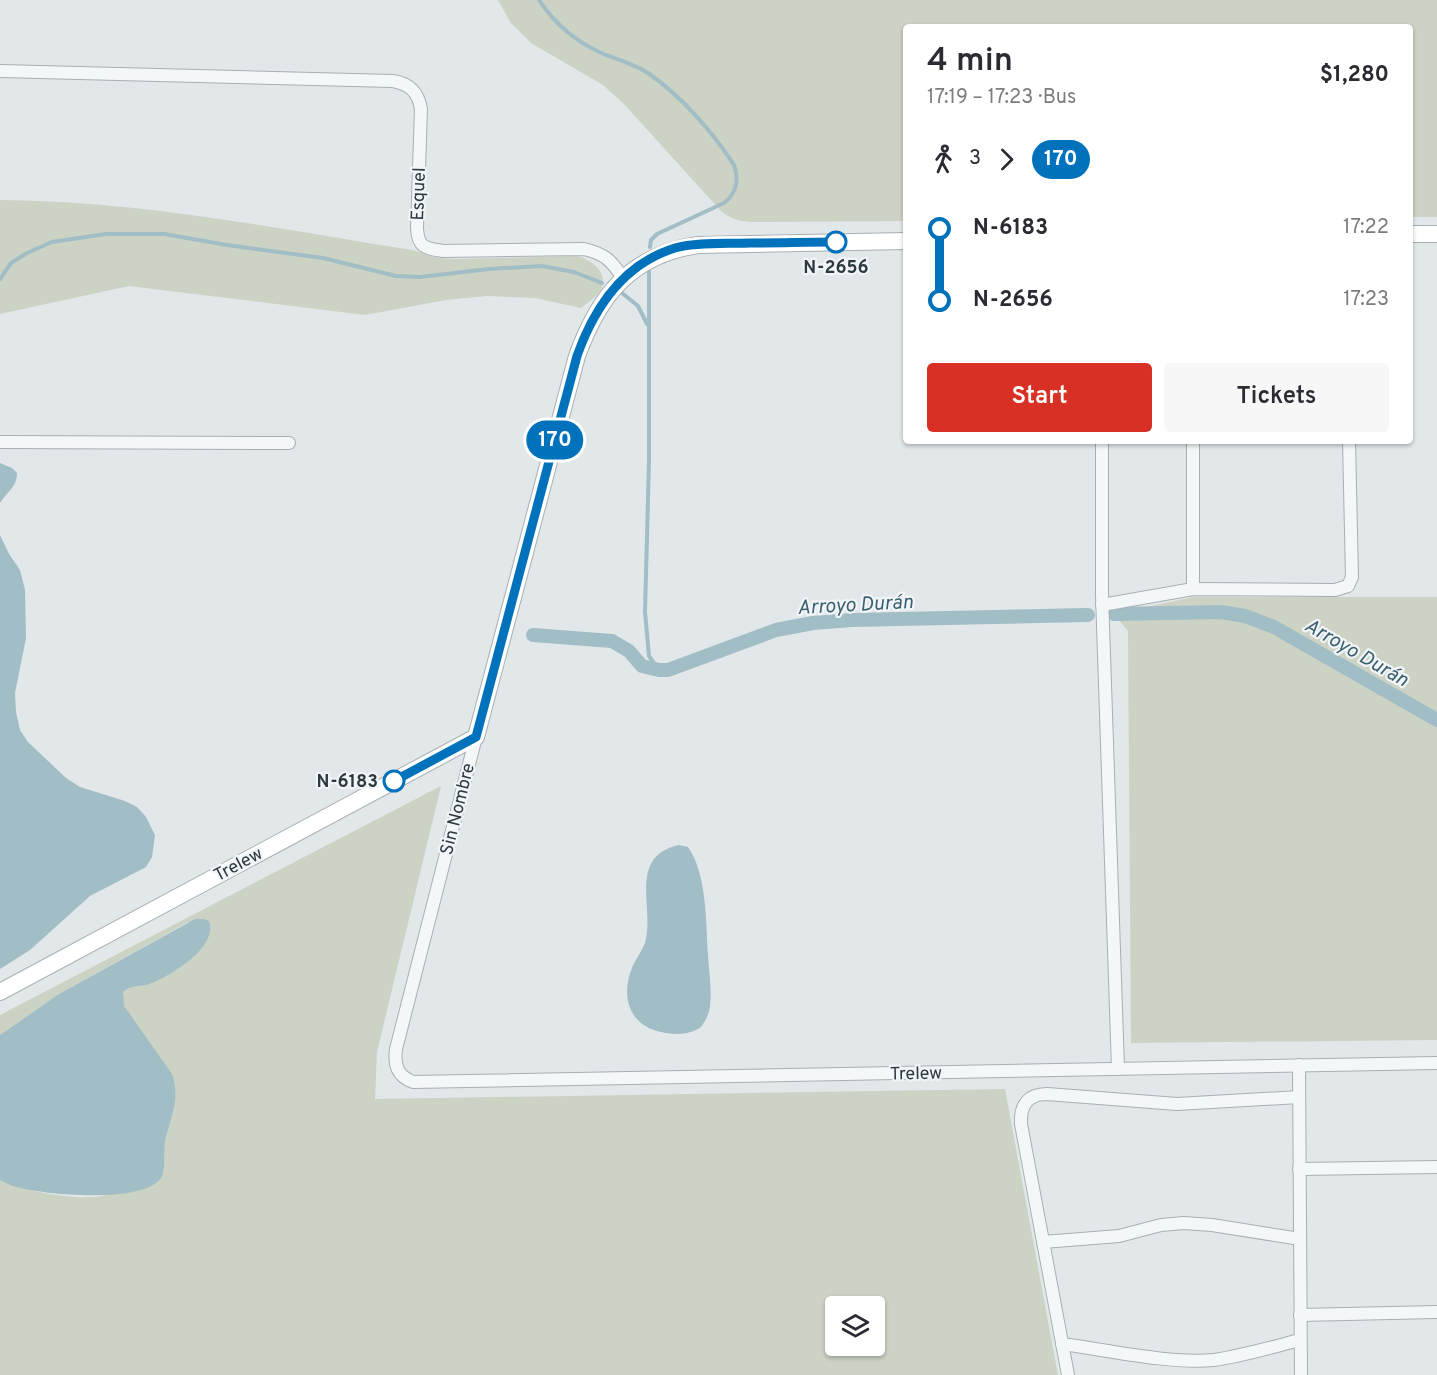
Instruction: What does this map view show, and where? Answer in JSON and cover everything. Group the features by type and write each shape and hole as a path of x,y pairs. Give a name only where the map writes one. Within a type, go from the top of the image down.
{"main road":[{"path":"1413,234 1437,234"},
{"path":"623,278 658,255 676,248 698,245 903,241"},
{"name":"Sin Nombre","path":"476,737 577,356 595,314 623,278"},
{"name":"Trelew","path":"0,992 476,737"}],"street":[{"name":"Esquel","path":"0,71 405,83 414,90 421,109 417,228 419,242 423,246 443,251 584,249 608,258 623,278"},
{"path":"0,442 289,443"},
{"path":"1102,444 1102,604 1118,1069"},
{"path":"1193,444 1193,589"},
{"path":"1102,604 1193,589 1335,590 1348,586 1352,577 1349,444"},
{"name":"Sin Nombre","path":"399,1073 396,1066 396,1049 476,737"},
{"name":"Trelew","path":"399,1073 405,1079 423,1083 1437,1063"},
{"path":"1299,1065 1301,1375"},
{"path":"1068,1375 1021,1124 1021,1110 1028,1099 1033,1095 1047,1094 1177,1104 1299,1097"},
{"path":"1299,1169 1437,1167"},
{"path":"1043,1242 1119,1236 1184,1223 1300,1239"},
{"path":"1300,1315 1437,1312"},
{"path":"1062,1344 1198,1360 1231,1357 1300,1340"}],"shaded area":[{"path":"498,0 1437,0 1437,217 1413,217 1413,24 903,24 903,221 751,222 735,219 721,211 623,103 603,85 531,43 511,23"},
{"path":"0,200 155,210 412,250 439,258 576,256 595,265 603,282 597,295 581,308 535,298 487,296 446,300 365,315 129,286 0,314"},
{"path":"1193,597 1437,597 1437,1040 1131,1043 1128,631 1114,614"},
{"path":"441,786 377,1052 375,1099 1005,1089 1058,1375 0,1375 0,1180 50,1194 91,1197 117,1192 164,1172 164,1144 174,1110 123,1006 123,992 171,973 186,963 205,942 188,922 59,994 0,1035 0,1015"}],"water":[{"path":"0,463 12,468 17,473 17,478 0,503"},
{"path":"0,535 20,570 25,590 26,638 15,693 20,730 28,742 66,778 80,787 137,807 146,817 155,835 152,857 146,867 90,896 30,950 0,969"},
{"path":"679,845 688,847 699,871 702,885 711,1000 710,1009 701,1027 691,1032 675,1034 657,1031 639,1021 630,1006 627,988 632,968 646,939 648,870 654,859 664,851"},
{"path":"195,919 209,921 210,931 207,941 200,951 168,975 123,992 124,1006 172,1074 174,1082 174,1106 165,1142 164,1169 161,1178 151,1186 135,1192 92,1195 48,1193 13,1186 0,1180 0,1035 59,994"}],"waterway":[{"path":"539,0 560,26 577,39 595,50 643,70 672,92 706,127 734,165 736,186 732,195 724,203 657,234 651,240 650,247"},
{"path":"0,279 11,263 52,242 106,234 164,234 323,258 396,276 420,277 542,266 574,272 602,283"},
{"path":"649,271 649,461 645,612 649,656 659,670"},
{"path":"622,293 638,306 647,324"},
{"name":"Arroyo Durán","path":"1114,614 1221,612 1245,616 1274,627 1437,720"},
{"name":"Arroyo Durán","path":"533,635 612,641 629,651 642,666 668,670 776,630 813,623 852,620 1088,615"}],"bus line":[{"name":"170","path":"394,781 476,737 577,356 584,335 608,295 623,278 640,265 676,248 721,244 836,242"}],"place":[{"name":"N-2656","path":"836,242"},
{"name":"N-6183","path":"394,781"}]}
